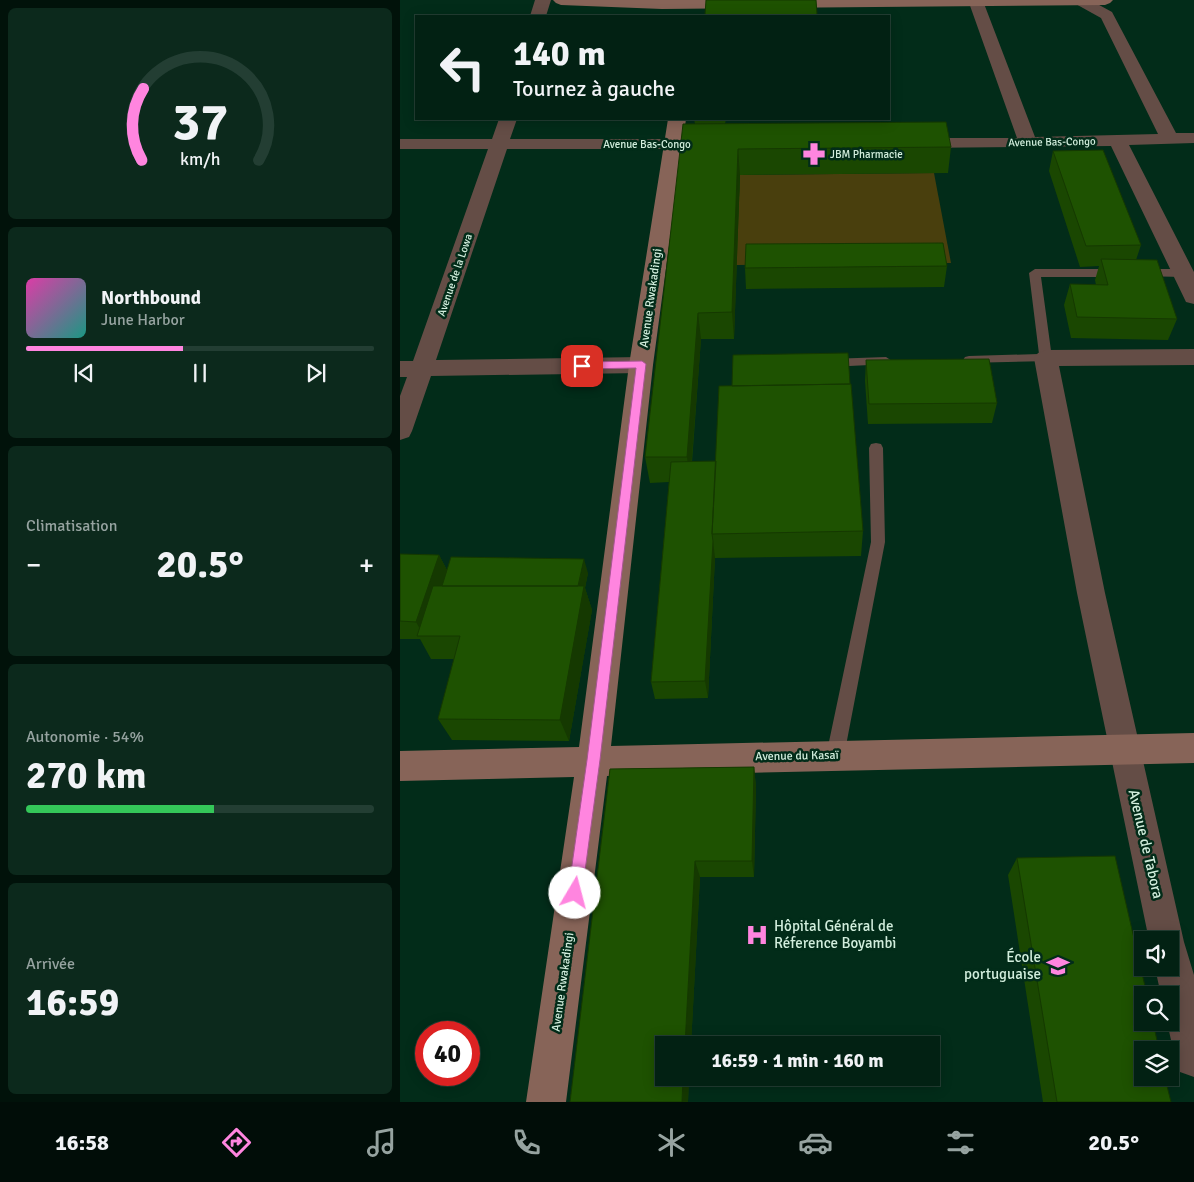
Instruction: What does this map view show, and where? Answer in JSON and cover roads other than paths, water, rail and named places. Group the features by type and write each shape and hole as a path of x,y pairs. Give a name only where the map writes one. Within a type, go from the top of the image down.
{"street":[{"path":"538,15 543,0"},
{"path":"561,0 633,1 696,6 1106,0"},
{"path":"1079,0 1107,15 1169,138"},
{"path":"975,1 1028,143"},
{"name":"Avenue de la Lowa","path":"400,431 411,368 501,144 508,120"},
{"name":"Avenue Rwakadingi","path":"546,1102 593,760 642,364 677,120"},
{"name":"Avenue Bas-Congo","path":"899,143 1028,143 1194,138"},
{"path":"1117,140 1184,273 1194,297"},
{"name":"Avenue Bas-Congo","path":"400,144 721,144"},
{"path":"1046,358 1194,357"},
{"name":"Avenue de Tabora","path":"1046,358 1091,593 1166,931"},
{"path":"411,368 642,364"},
{"name":"Avenue du Kasaï","path":"400,766 593,760 1194,748"},
{"path":"1176,976 1194,1058"}],"lane":[{"path":"957,360 1046,358 1035,273 1184,273"},
{"path":"819,363 898,361"},
{"path":"835,756 878,542 876,448"}],"place":[{"name":"JBM Pharmacie","path":"814,154"},
{"name":"Hôpital Général de Réference Boyambi","path":"757,935"},
{"name":"École portuguaise","path":"1058,966"}]}
